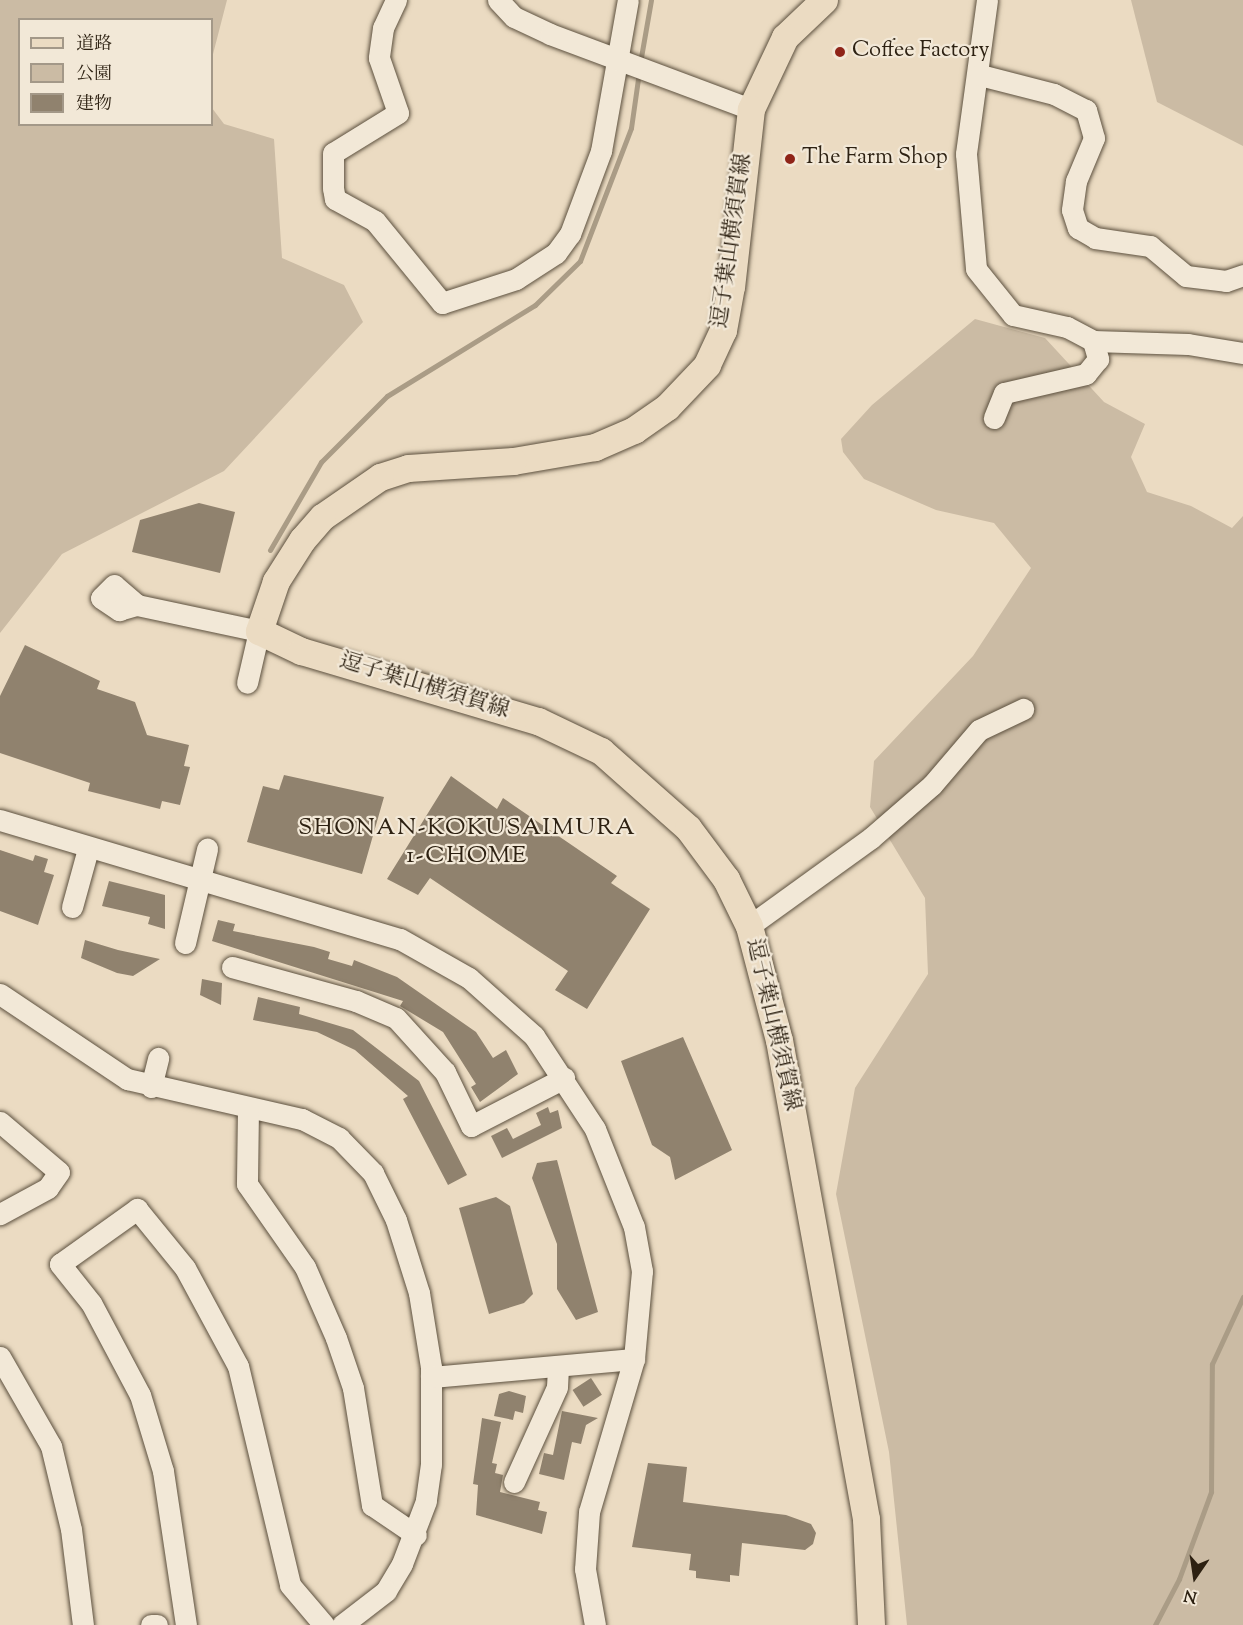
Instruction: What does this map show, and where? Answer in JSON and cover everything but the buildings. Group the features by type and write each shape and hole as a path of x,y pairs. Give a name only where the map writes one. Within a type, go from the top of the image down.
{"main road":[{"name":"逗子葉山横須賀線","path":"824,0 785,37 751,109 723,330 706,365 687,386 634,430 595,447 408,468 380,477 322,517 302,540 276,581 259,631 301,651 538,721 601,751 688,828 726,879 749,926 779,1040 866,1519 871,1625"}],"street":[{"path":"396,0 383,28 379,58 398,113 333,153 333,188 335,199 375,221 442,303 516,279 556,253 570,234 602,151 628,0"},
{"path":"498,0 514,17 617,60 751,109"},
{"path":"987,0 980,75 966,154 976,269 1013,315 1067,327 1093,341 1188,344 1243,353"},
{"path":"980,75 1054,94 1086,110 1094,138 1076,182 1072,210 1078,228 1095,238 1150,246 1186,276 1226,281 1243,275"},
{"path":"994,418 1004,393 1086,374 1098,359 1093,341"},
{"path":"137,605 259,631 247,683"},
{"path":"749,926 871,838 932,784 979,730 1023,709"},
{"path":"0,820 88,849 370,930 435,956 506,1010 564,1078 596,1129 634,1227 642,1271 634,1359 589,1512 585,1569 595,1625"},
{"path":"72,907 88,849"},
{"path":"185,943 207,849"},
{"path":"232,967 356,1001 396,1018 445,1072 471,1126 564,1078"},
{"path":"0,994 86,1054 151,1087 324,1128 373,1173 396,1220 419,1293 431,1377 431,1464 416,1536 386,1591 342,1625"},
{"path":"151,1087 158,1058"},
{"path":"248,1109 248,1184 304,1267 336,1338 353,1388 372,1505 416,1536"},
{"path":"0,1122 59,1172 48,1188 0,1214"},
{"path":"186,1625 163,1471 140,1395 92,1303 60,1264 137,1209 185,1268 238,1366 290,1585 324,1625"},
{"path":"0,1357 51,1446 71,1529 83,1625"},
{"path":"431,1377 634,1359"},
{"path":"514,1482 557,1387 558,1366"},
{"path":"151,1625 157,1625"}],"green space":[{"path":"0,0 227,0 213,54 213,18 18,18 18,126 213,126 213,109 224,124 274,139 282,258 344,285 363,322 224,471 62,554 0,633"},
{"path":"1131,0 1243,0 1243,146 1157,102"},
{"path":"975,319 1045,338 1104,402 1145,424 1131,457 1147,492 1191,506 1232,528 1243,516 1243,1625 907,1625 889,1452 836,1194 855,1088 928,974 925,898 870,807 874,761 973,656 1031,568 994,523 936,510 864,479 843,452 841,439 872,405"}],"waterway":[{"path":"640,63 651,0"},
{"path":"270,550 321,462 387,396 535,305 580,261 631,128 639,72"},
{"path":"1155,1625 1179,1579 1211,1492 1212,1364 1243,1297"}],"place":[{"name":"Coffee Factory","path":"840,52"},
{"name":"The Farm Shop","path":"790,159"}],"district":[{"name":"SHONAN-KOKUSAIMURA 1-CHOME","path":"467,843"}]}
